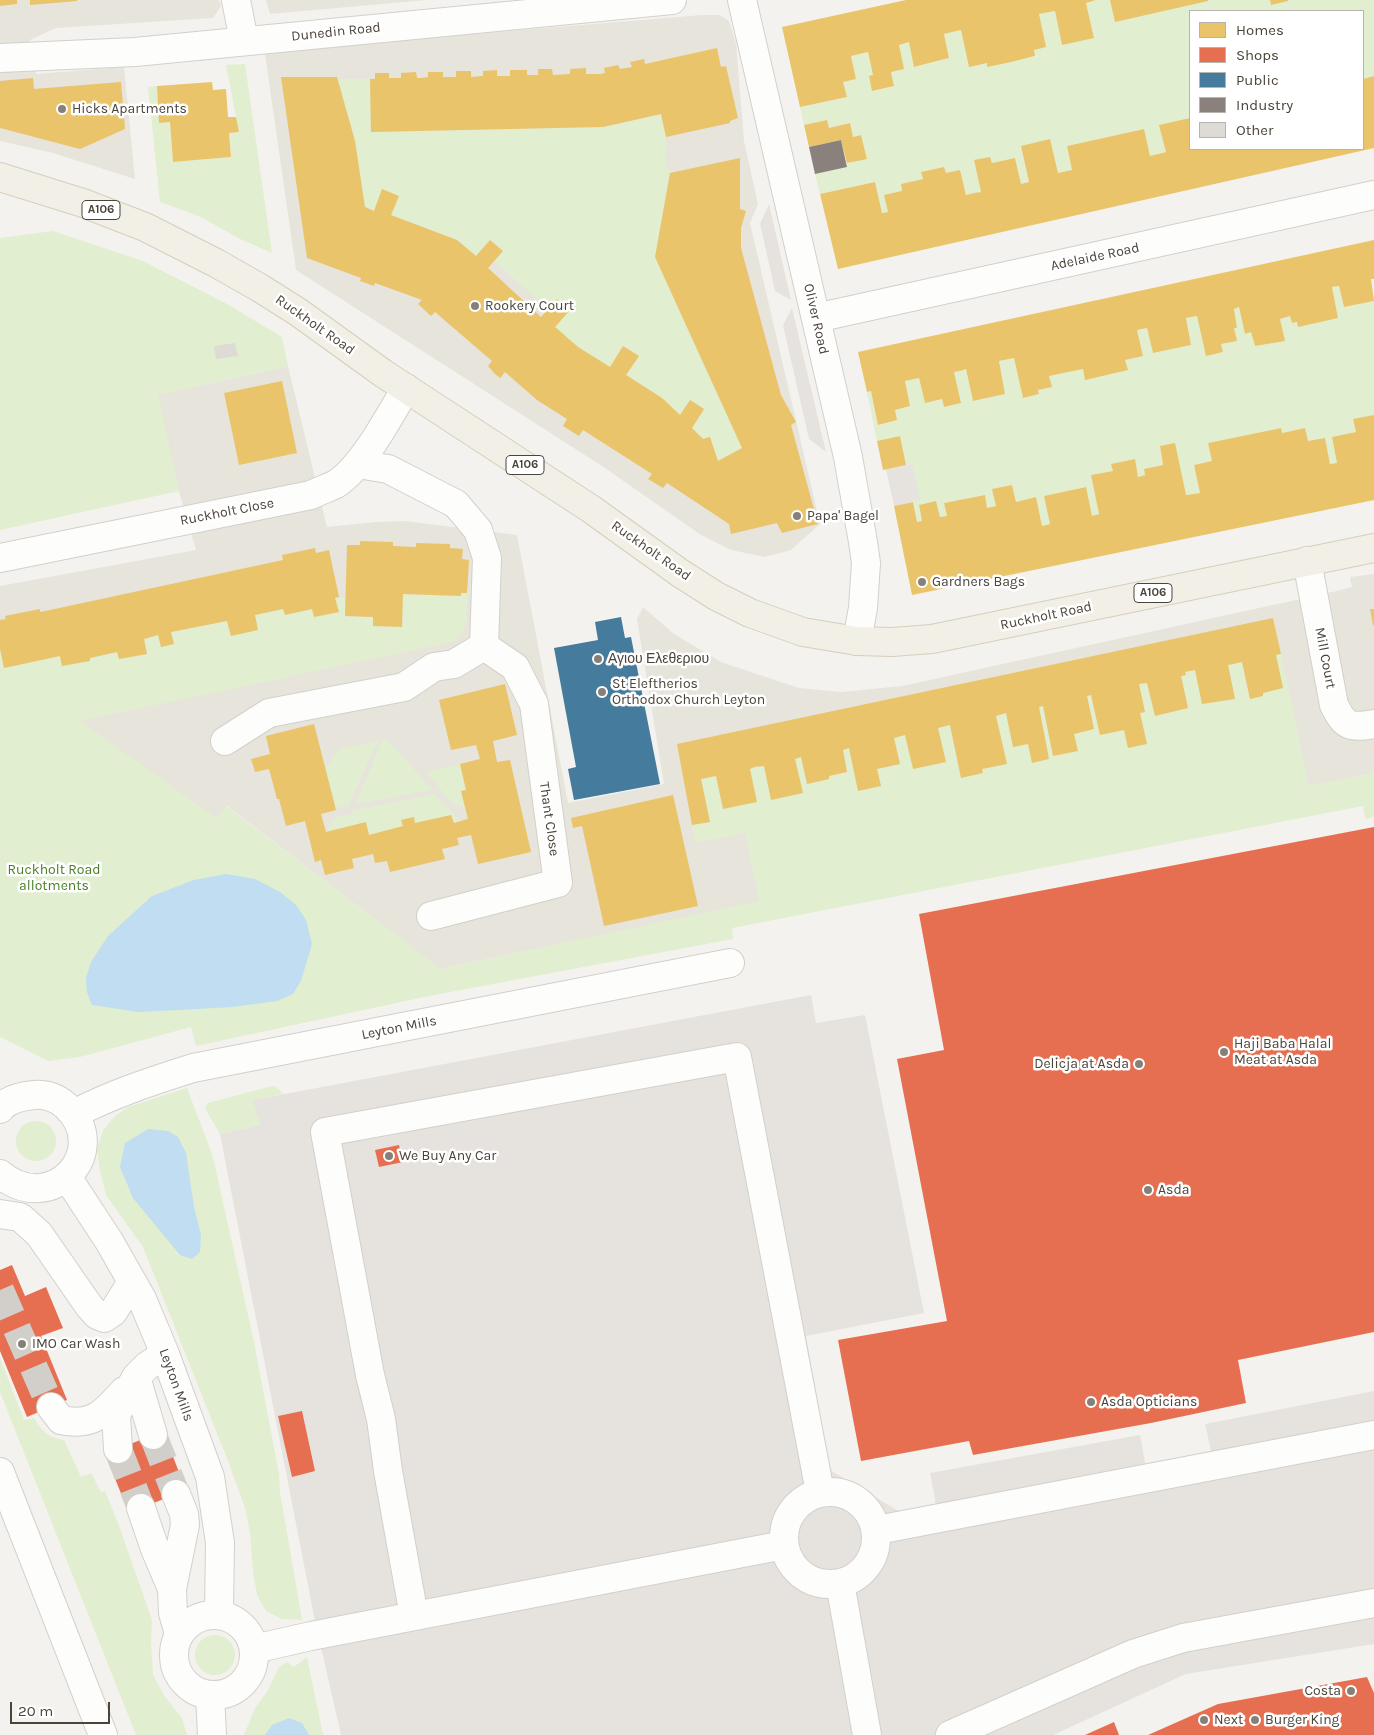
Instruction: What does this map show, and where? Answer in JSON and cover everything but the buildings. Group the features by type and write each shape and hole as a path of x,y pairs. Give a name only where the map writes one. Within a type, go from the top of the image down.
{"main road":[{"name":"Ruckholt Road","path":"8,183 83,203 145,227 207,258 298,312 406,388 591,509 680,573 716,596 750,613 803,632 857,641 892,642 940,637 1374,548"}],"street":[{"path":"236,0 244,41"},
{"name":"Dunedin Road","path":"0,58 135,52 672,0"},
{"name":"Oliver Road","path":"742,0 848,457 866,563 864,608 857,641"},
{"name":"Adelaide Road","path":"816,318 1374,195"},
{"name":"Ruckholt Close","path":"0,558 311,495 337,483 358,464 406,388"},
{"path":"225,741 269,713 404,686 434,667 454,664 484,646 487,558 478,530 456,504 388,469 358,464"},
{"name":"Mill Court","path":"1308,561 1334,705 1341,719 1356,727 1374,724"},
{"name":"Thant Close","path":"431,916 558,883 534,704 515,667 484,646"},
{"name":"Leyton Mills","path":"74,1114 136,1087 193,1068 730,963"},
{"path":"414,1616 388,1471 381,1420 370,1375 325,1132 737,1057 820,1492"},
{"path":"0,1174 10,1183 33,1189 51,1186 67,1177 76,1165 82,1148 81,1128 74,1114 59,1100 42,1094 20,1096 1,1106"},
{"name":"Leyton Mills","path":"67,1177 109,1240 142,1299 165,1354 210,1477 220,1543 219,1614"},
{"path":"0,1214 20,1217 39,1234 89,1306 104,1318 113,1312 132,1282"},
{"path":"51,1407 61,1420 73,1423 86,1421 103,1414 147,1366 165,1354"},
{"path":"136,1377 135,1442 116,1415 136,1377"},
{"path":"877,1530 1374,1435"},
{"path":"0,1472 104,1735"},
{"path":"820,1492 840,1493 851,1497 863,1506 877,1530 874,1551 867,1566 848,1581 832,1584 818,1583 803,1575 792,1565 784,1545 784,1528 789,1516 808,1497 820,1492"},
{"path":"172,1589 155,1549 159,1501 184,1514 185,1525 172,1589 173,1613 179,1634"},
{"path":"254,1649 414,1616 784,1545"},
{"path":"840,1583 866,1735"},
{"path":"950,1735 1141,1651 1182,1638 1374,1602"},
{"path":"219,1614 237,1621 248,1633 254,1649 254,1664 245,1681 225,1694 210,1695 192,1689 180,1676 174,1659 175,1644 179,1634 188,1624 203,1616 219,1614"},
{"path":"210,1695 212,1735"}],"shaded area":[{"path":"0,0 219,0 221,6 213,18 56,28 30,40 36,74 124,67 135,179 53,153 0,141"},
{"path":"266,0 427,0 270,14"},
{"path":"720,15 729,21 736,43 744,141 758,204 750,223 820,524 791,550 765,557 731,550 701,535 602,466 296,270 265,54 352,44"},
{"path":"769,204 791,300 775,291 760,224"},
{"path":"792,308 826,452 809,439 783,325"},
{"path":"288,366 327,527 405,521 517,535 568,803 664,784 637,619 643,607 674,634 721,662 799,688 841,692 902,686 1337,591 1352,587 1350,577 1374,574 1374,773 440,969 227,806 216,819 79,721 0,670 0,586 196,550 179,491 157,395"},
{"path":"912,464 920,500 894,506 886,469"},
{"path":"811,995 816,1023 865,1015 924,1313 806,1336 830,1470 907,1516 937,1510 930,1473 1140,1435 1146,1468 1212,1455 1205,1424 1374,1391 1374,1644 1186,1674 1053,1735 341,1735 314,1616 220,1134 260,1125 253,1100"}],"green space":[{"path":"1096,0 1110,0 1152,13 1211,0 1270,0 1271,5 1291,0 1374,0 1374,78 1373,76 1364,79 1364,10 1189,10 1189,118 1160,125 1166,152 1150,156 1143,129 1067,146 1072,170 1058,173 1050,140 1021,146 1029,182 1021,184 1015,158 992,163 990,157 974,161 981,192 966,195 960,170 946,173 944,167 922,172 923,179 901,184 902,191 888,212 882,213 875,182 820,194 815,174 847,167 847,163 867,158 861,135 853,137 849,123 829,128 827,120 804,125 800,107 846,97 843,82 856,79 851,56 868,52 873,75 869,77 873,91 894,86 891,72 899,45 909,42 915,67 949,58 944,34 961,30 969,66 987,63 987,66 1035,57 1034,50 1039,14 1055,11 1062,45 1094,37 1086,3"},
{"path":"245,64 272,253 240,239 201,217 160,202 148,87 157,86 160,123 170,122 173,162 231,157 229,133 239,132 226,65"},
{"path":"337,79 370,79 371,132 603,127 661,114 666,137 665,160 670,173 655,257 742,448 718,461 710,437 703,439 692,428 704,409 690,400 680,415 662,398 626,375 638,356 624,346 610,367 578,347 555,327 570,310 557,299 548,309 494,261 490,240 476,256 365,207 355,141"},
{"path":"53,231 143,261 227,304 282,337 288,366 158,395 179,491 0,530 0,238"},
{"path":"1339,286 1344,307 1374,301 1374,415 1353,419 1356,432 1332,437 1337,463 1330,464 1325,438 1308,441 1305,428 1282,433 1280,428 1208,443 1212,461 1194,465 1200,493 1186,495 1160,446 1163,465 1144,469 1145,475 1138,477 1134,459 1112,464 1113,471 1091,475 1099,514 1092,516 1085,487 1045,496 1050,524 1042,526 1036,498 1016,502 1012,485 993,489 996,506 987,508 985,495 944,503 947,516 940,517 936,501 919,505 922,521 917,522 913,502 919,500 911,464 906,465 900,436 877,441 867,392 871,391 879,425 897,420 895,410 910,406 905,381 919,378 925,403 942,399 944,407 961,403 954,372 966,369 973,401 1005,394 999,361 1014,358 1023,397 1039,394 1038,390 1051,387 1049,376 1083,369 1085,379 1127,370 1125,360 1143,355 1137,330 1147,328 1153,353 1191,345 1186,318 1197,316 1206,355 1223,352 1221,344 1237,341 1234,328 1237,327 1234,309 1239,307 1245,334 1251,332 1255,346 1284,341 1280,319 1290,316 1292,323 1316,322 1338,318 1332,287"},
{"name":"Ruckholt Road allotments","path":"461,593 467,593 465,627 453,642 80,721 216,818 226,806 441,969 759,901 745,833 695,843 692,825 709,822 701,779 716,776 723,809 750,769 764,766 802,793 795,759 801,757 807,784 829,779 829,776 847,772 843,750 849,748 858,791 881,786 877,769 900,764 894,738 905,735 913,769 945,763 938,728 950,725 961,777 983,773 982,769 1007,764 996,716 1006,713 1013,747 1028,744 1032,763 1049,758 1039,707 1043,706 1053,756 1077,751 1074,734 1094,729 1087,696 1091,695 1100,735 1124,730 1128,748 1147,744 1140,713 1145,712 1139,684 1147,683 1155,716 1188,708 1181,676 1185,675 1185,672 1195,670 1202,704 1235,699 1228,665 1242,662 1250,699 1263,696 1263,693 1283,688 1276,655 1281,654 1309,786 1374,773 1374,817 1365,819 1363,806 732,928 733,939 429,996 196,1046 191,1027 80,1057 48,1061 0,1037 0,670 3,671 0,668 0,649 4,668 60,656 62,666 90,661 90,658 117,652 119,659 147,654 144,639 158,635 161,647 174,644 171,632 227,621 231,636 258,630 255,615 283,609 285,615 312,609 315,617 338,612 335,598 345,597 345,616 373,617 373,626 402,627 403,594 461,596"},
{"path":"387,739 430,787 430,790 356,804 382,741"},
{"path":"378,741 348,806 335,808 325,769 339,749"},
{"path":"460,764 466,790 461,791 465,809 449,800 427,772"},
{"path":"434,794 460,821 454,823 451,815 415,823 413,817 401,820 403,826 369,835 366,822 326,832 336,817 352,814 352,811"},
{"path":"272,1086 277,1087 283,1094 254,1100 260,1125 220,1134 205,1108 208,1103"},
{"path":"187,1088 213,1157 254,1342 279,1474 280,1492 302,1620 282,1619 266,1611 257,1595 250,1533 245,1508 228,1461 143,1247 106,1195 100,1171 97,1148 103,1131 114,1117 128,1107"},
{"path":"40,1121 47,1124 53,1130 56,1141 55,1149 47,1158 40,1161 32,1161 25,1158 17,1149 16,1137 19,1130 28,1122"},
{"path":"0,1358 24,1420 34,1418 46,1433 54,1438 64,1440 81,1477 91,1473 101,1492 105,1491 152,1620 153,1675 165,1697 182,1718 187,1735 136,1735 0,1392"},
{"path":"219,1635 226,1638 232,1644 235,1655 234,1663 226,1672 219,1675 211,1675 204,1672 196,1663 195,1651 198,1644 207,1636"},
{"path":"307,1657 323,1735 244,1735 255,1708 267,1692 279,1667 287,1662 294,1667"}],"water":[{"path":"226,874 255,879 280,892 296,905 306,920 312,944 301,981 293,994 277,1001 232,1007 180,1010 138,1012 92,1005 87,992 86,978 91,962 108,936 152,896 194,880"},
{"path":"148,1129 168,1131 178,1137 186,1153 194,1207 201,1235 200,1252 192,1259 180,1255 133,1198 120,1167 125,1143"},
{"path":"289,1718 302,1723 309,1735 265,1735 272,1725"}],"tunnel":[{"path":"0,1290 51,1407"},
{"path":"153,1435 176,1494"},
{"path":"118,1449 141,1508"}],"place":[{"name":"Hicks Apartments","path":"62,109"},
{"name":"Rookery Court","path":"475,306"},
{"name":"Papa' Bagel","path":"797,516"},
{"name":"Gardners Bags","path":"922,582"},
{"name":"Αγιου Ελεθεριου","path":"598,659"},
{"name":"St Eleftherios Orthodox Church Leyton","path":"602,692"},
{"name":"Haji Baba Halal Meat at Asda","path":"1224,1052"},
{"name":"Delicja at Asda","path":"1139,1064"},
{"name":"We Buy Any Car","path":"389,1156"},
{"name":"Asda","path":"1148,1190"},
{"name":"IMO Car Wash","path":"22,1344"},
{"name":"Asda Opticians","path":"1091,1402"},
{"name":"Costa","path":"1351,1691"},
{"name":"Next","path":"1204,1720"},
{"name":"Burger King","path":"1255,1720"}]}
